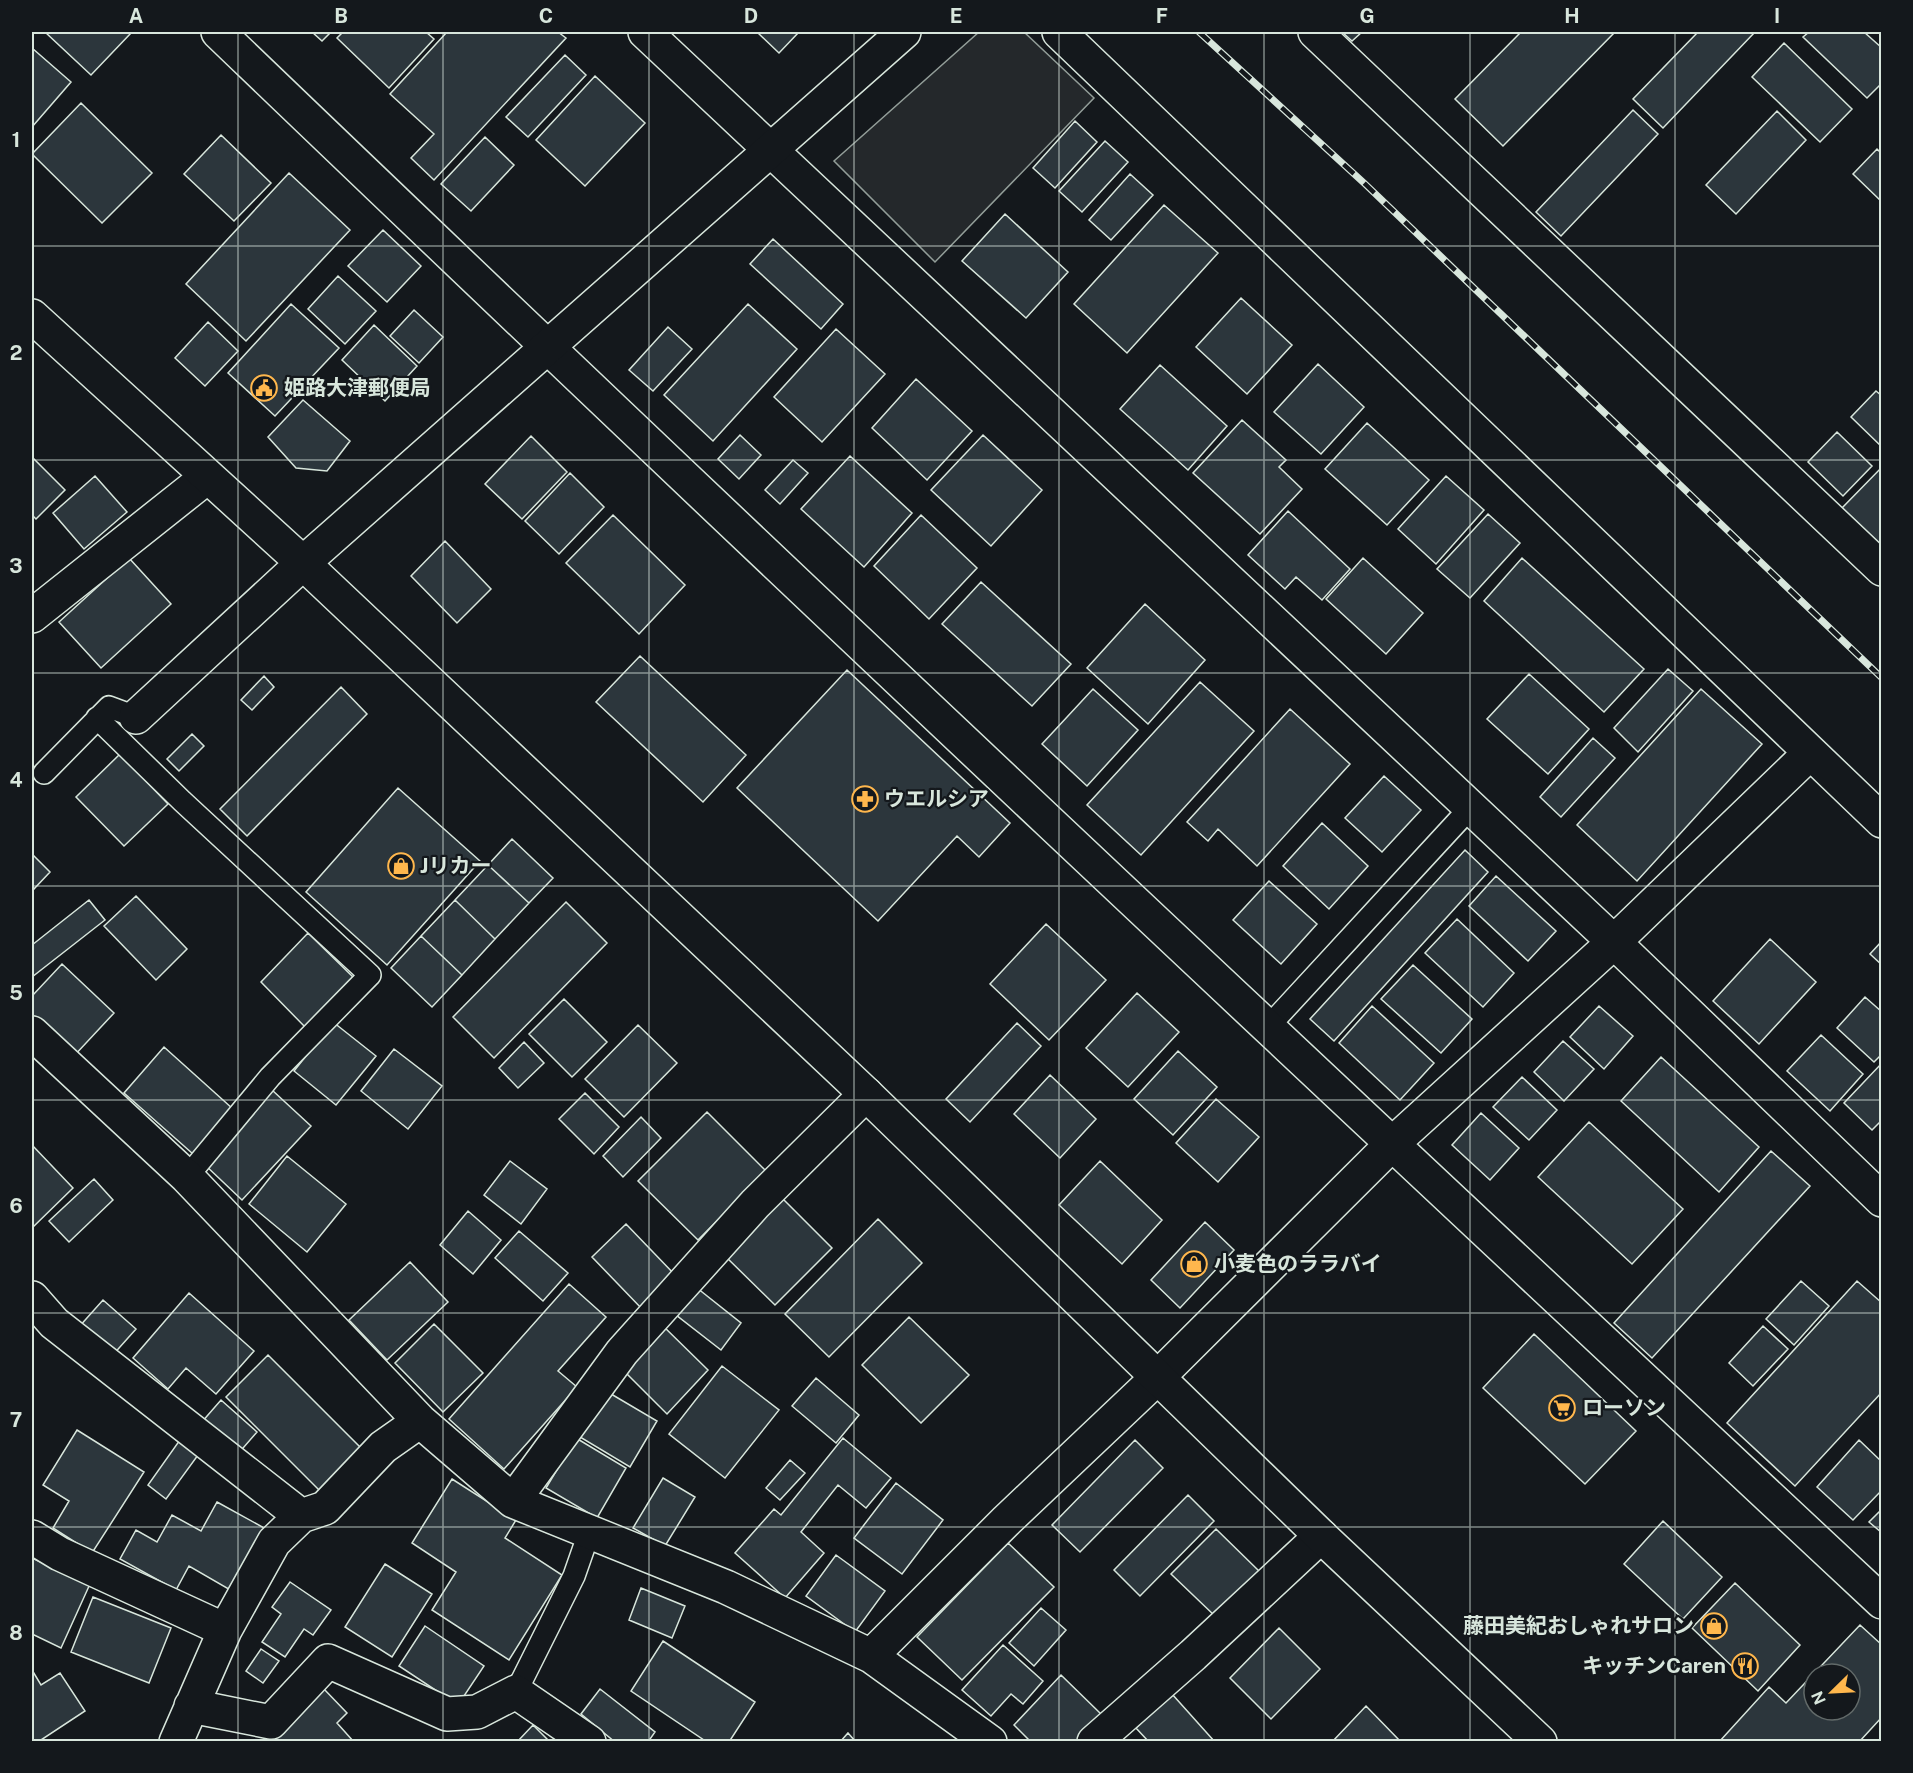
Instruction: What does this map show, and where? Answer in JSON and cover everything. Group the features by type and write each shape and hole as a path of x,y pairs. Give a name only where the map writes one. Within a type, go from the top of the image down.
{"street":[{"path":"218,32 547,348 1881,1602"},
{"path":"645,32 1614,942 1881,1200"},
{"path":"136,717 303,563 904,32"},
{"path":"1059,32 1881,821"},
{"path":"1316,32 1881,569"},
{"path":"32,316 303,563 866,1094 1321,1536 1540,1742"},
{"path":"32,616 207,477"},
{"path":"871,1656 1007,1520 1158,1377 1392,1144 1614,942 1810,753"},
{"path":"32,1033 187,1177 420,1421 513,1501 726,1587 871,1656 990,1742"},
{"path":"513,1501 622,1352 755,1204 866,1094"},
{"path":"32,1298 54,1323 300,1516"},
{"path":"176,1742 225,1630 274,1542 300,1516 325,1508 383,1447 420,1421"},
{"path":"1094,1742 1193,1655 1321,1536"},
{"path":"32,1537 60,1554 225,1630"},
{"path":"191,1706 272,1722 328,1661 447,1714 477,1712 516,1692 589,1742"}],"lane":[{"path":"44,773 109,706 136,717"},
{"path":"97,718 370,975 270,1077 187,1177"},
{"path":"1268,1027 1470,808"},
{"path":"516,1692 574,1576 589,1533"}],"shaded area":[{"path":"979,32 1024,32 1094,98 935,262 834,161"}],"building":[{"path":"45,32 130,32 131,33 91,75"},
{"path":"312,32 331,32 322,41"},
{"path":"343,32 426,32 434,39 389,88 337,38"},
{"path":"447,32 558,32 566,38 434,180 411,158 434,134 390,94"},
{"path":"757,32 799,32 779,53"},
{"path":"1342,32 1362,32 1352,41"},
{"path":"1521,32 1615,32 1503,146 1455,99"},
{"path":"1698,32 1755,32 1663,128 1633,99"},
{"path":"1809,32 1864,32 1882,48 1882,83 1867,98 1803,37"},
{"path":"1784,43 1852,109 1820,142 1752,77"},
{"path":"32,48 71,82 32,127"},
{"path":"565,55 586,75 528,137 506,117"},
{"path":"595,76 645,123 585,186 536,140"},
{"path":"81,103 152,173 102,223 32,154"},
{"path":"1633,110 1658,134 1561,236 1536,212"},
{"path":"1777,111 1806,140 1736,214 1706,185"},
{"path":"1075,121 1097,142 1055,188 1033,168"},
{"path":"221,135 271,183 234,221 184,174"},
{"path":"485,137 514,165 471,211 441,184"},
{"path":"1105,141 1128,162 1082,212 1059,191"},
{"path":"1877,149 1882,154 1882,202 1853,174"},
{"path":"289,173 350,230 246,341 186,284"},
{"path":"1130,174 1153,195 1111,240 1089,220"},
{"path":"1164,205 1218,253 1127,353 1074,304"},
{"path":"1005,214 1068,272 1026,318 962,261"},
{"path":"383,230 421,266 387,302 348,266"},
{"path":"773,239 843,304 821,329 750,264"},
{"path":"338,276 376,311 345,344 308,309"},
{"path":"1241,298 1292,345 1247,394 1196,347"},
{"path":"291,304 339,348 275,416 228,373"},
{"path":"748,304 797,349 713,441 664,395"},
{"path":"414,310 443,337 419,363 390,336"},
{"path":"208,322 238,351 205,386 175,358"},
{"path":"374,325 417,366 385,401 342,360"},
{"path":"668,327 692,349 653,391 629,370"},
{"path":"836,329 885,374 822,442 774,397"},
{"path":"1318,364 1364,407 1321,454 1274,412"},
{"path":"1160,365 1227,426 1188,470 1120,409"},
{"path":"916,379 972,431 927,480 872,428"},
{"path":"1876,391 1882,396 1882,447 1851,417"},
{"path":"303,400 350,441 327,471 296,468 268,437"},
{"path":"1242,420 1286,460 1279,467 1302,489 1260,534 1193,473"},
{"path":"1367,423 1429,480 1387,525 1325,469"},
{"path":"1837,432 1872,466 1843,496 1808,462"},
{"path":"740,435 761,455 739,479 718,459"},
{"path":"983,435 1042,490 991,546 931,490"},
{"path":"531,436 567,472 522,519 485,484"},
{"path":"850,456 912,513 864,567 801,509"},
{"path":"32,457 65,490 36,519 32,515"},
{"path":"793,460 808,473 780,504 765,490"},
{"path":"1882,467 1882,546 1842,508"},
{"path":"570,473 604,507 559,554 525,521"},
{"path":"95,476 127,512 84,549 53,513"},
{"path":"1446,476 1484,510 1436,564 1398,529"},
{"path":"1288,511 1350,569 1322,600 1296,577 1285,589 1248,555"},
{"path":"1488,514 1520,543 1470,598 1437,569"},
{"path":"613,515 685,585 639,634 566,563"},
{"path":"921,515 977,568 929,619 874,566"},
{"path":"445,541 491,589 457,623 411,576"},
{"path":"129,558 171,604 101,668 59,622"},
{"path":"1363,558 1423,613 1386,654 1326,599"},
{"path":"1522,558 1644,669 1604,712 1484,601"},
{"path":"981,582 1071,664 1032,706 942,624"},
{"path":"1145,604 1205,660 1148,724 1087,668"},
{"path":"640,656 746,755 703,802 596,702"},
{"path":"1668,669 1693,691 1638,752 1614,728"},
{"path":"847,670 1010,823 979,857 957,836 878,921 737,788"},
{"path":"1529,674 1589,729 1548,774 1487,719"},
{"path":"264,676 274,687 252,710 241,700"},
{"path":"1200,682 1254,731 1141,855 1087,805"},
{"path":"341,687 367,714 247,836 220,809"},
{"path":"1093,689 1138,730 1087,786 1042,744"},
{"path":"1701,689 1762,744 1637,881 1577,825"},
{"path":"1290,709 1350,764 1257,866 1218,829 1208,841 1187,822"},
{"path":"192,734 204,746 179,771 167,759"},
{"path":"1593,738 1615,758 1561,817 1540,797"},
{"path":"120,754 168,804 124,846 76,797"},
{"path":"1384,776 1421,810 1382,852 1345,818"},
{"path":"398,788 480,861 387,965 306,892"},
{"path":"1322,823 1368,866 1329,909 1283,866"},
{"path":"512,839 553,878 529,903 488,865"},
{"path":"1465,850 1488,872 1334,1041 1310,1019"},
{"path":"32,854 50,872 32,891"},
{"path":"488,865 529,903 495,939 455,900"},
{"path":"1496,876 1556,931 1528,961 1469,906"},
{"path":"1269,881 1317,924 1281,964 1233,920"},
{"path":"136,896 187,949 156,980 104,926"},
{"path":"89,900 105,920 32,977 32,945"},
{"path":"455,900 495,939 462,975 421,936"},
{"path":"566,902 607,943 494,1058 453,1017"},
{"path":"1457,919 1514,973 1483,1007 1425,953"},
{"path":"1046,924 1106,980 1049,1040 990,984"},
{"path":"308,933 355,979 306,1028 261,982"},
{"path":"421,936 462,975 432,1007 391,968"},
{"path":"1770,939 1816,982 1759,1044 1713,1001"},
{"path":"1882,941 1882,965 1870,954"},
{"path":"62,964 114,1013 73,1057 32,1018 32,996"},
{"path":"1413,965 1472,1019 1441,1053 1381,999"},
{"path":"1137,993 1179,1032 1128,1087 1086,1048"},
{"path":"1865,997 1882,1012 1882,1054 1874,1062 1837,1028"},
{"path":"564,999 607,1042 572,1077 529,1034"},
{"path":"1372,1006 1434,1063 1400,1100 1339,1043"},
{"path":"1599,1006 1633,1036 1604,1069 1570,1037"},
{"path":"333,1022 376,1056 336,1105 294,1071"},
{"path":"1017,1023 1041,1046 970,1122 946,1099"},
{"path":"638,1025 677,1063 624,1117 585,1079"},
{"path":"1821,1035 1863,1074 1830,1111 1787,1071"},
{"path":"1563,1041 1594,1069 1564,1101 1534,1072"},
{"path":"524,1042 544,1063 518,1088 499,1068"},
{"path":"164,1047 233,1109 193,1154 124,1093"},
{"path":"394,1049 442,1086 408,1129 361,1091"},
{"path":"1178,1051 1217,1087 1173,1135 1134,1099"},
{"path":"1661,1057 1759,1147 1719,1192 1621,1101"},
{"path":"1881,1064 1882,1120 1872,1130 1844,1103"},
{"path":"1050,1075 1096,1119 1060,1158 1014,1114"},
{"path":"1522,1077 1557,1110 1529,1140 1493,1107"},
{"path":"272,1090 311,1126 242,1200 203,1163"},
{"path":"585,1093 619,1127 594,1154 559,1119"},
{"path":"1216,1099 1259,1137 1218,1182 1176,1143"},
{"path":"707,1112 766,1171 698,1240 638,1181"},
{"path":"1481,1113 1519,1148 1490,1180 1452,1145"},
{"path":"641,1117 661,1138 623,1177 603,1156"},
{"path":"1589,1122 1683,1209 1632,1264 1538,1177"},
{"path":"32,1145 73,1188 32,1228"},
{"path":"1771,1151 1810,1186 1652,1358 1614,1323"},
{"path":"287,1156 346,1204 307,1252 249,1204"},
{"path":"510,1161 547,1189 521,1224 484,1195"},
{"path":"1100,1161 1162,1220 1122,1264 1059,1205"},
{"path":"94,1179 113,1200 69,1242 49,1221"},
{"path":"780,1196 832,1248 775,1305 723,1254"},
{"path":"468,1211 501,1240 473,1274 440,1245"},
{"path":"878,1219 922,1263 829,1357 785,1314"},
{"path":"1205,1222 1234,1250 1180,1308 1151,1280"},
{"path":"626,1224 677,1277 643,1310 592,1257"},
{"path":"519,1231 568,1273 543,1301 495,1258"},
{"path":"410,1262 448,1302 387,1360 349,1320"},
{"path":"1801,1281 1829,1306 1794,1345 1766,1319"},
{"path":"1857,1281 1882,1303 1882,1392 1795,1486 1727,1423"},
{"path":"569,1284 606,1317 558,1371 577,1387 504,1469 449,1419"},
{"path":"692,1284 741,1323 721,1350 671,1311"},
{"path":"189,1293 254,1351 216,1394 186,1368 168,1389 133,1358"},
{"path":"103,1300 136,1329 111,1357 78,1328"},
{"path":"909,1317 969,1375 921,1423 862,1365"},
{"path":"660,1323 708,1370 667,1414 619,1366"},
{"path":"434,1324 483,1373 443,1412 395,1363"},
{"path":"1763,1326 1788,1349 1753,1386 1729,1363"},
{"path":"1534,1334 1636,1431 1585,1484 1483,1388"},
{"path":"268,1355 365,1452 323,1494 226,1397"},
{"path":"722,1366 779,1410 725,1478 669,1434"},
{"path":"816,1378 859,1415 836,1443 792,1406"},
{"path":"606,1391 657,1421 630,1467 580,1437"},
{"path":"221,1400 257,1432 237,1455 201,1423"},
{"path":"77,1430 144,1472 92,1553 53,1528 69,1501 43,1485"},
{"path":"182,1437 201,1451 166,1499 148,1485"},
{"path":"576,1438 626,1468 597,1518 546,1488"},
{"path":"843,1438 891,1478 866,1508 838,1485 801,1532 824,1553 785,1598 735,1553 774,1509 781,1515"},
{"path":"1135,1440 1163,1468 1080,1552 1052,1525"},
{"path":"1859,1440 1882,1462 1882,1490 1853,1520 1817,1487"},
{"path":"790,1460 805,1473 780,1500 766,1488"},
{"path":"663,1478 695,1497 665,1546 633,1528"},
{"path":"452,1479 516,1520 505,1538 562,1575 509,1660 432,1610 456,1572 412,1543"},
{"path":"896,1483 943,1520 902,1574 854,1538"},
{"path":"1188,1495 1214,1521 1140,1596 1114,1570"},
{"path":"217,1502 266,1529 232,1591 189,1566 176,1590 120,1559 136,1530 157,1542 172,1515 201,1531"},
{"path":"1882,1509 1882,1533 1869,1522"},
{"path":"1663,1521 1722,1577 1683,1619 1624,1564"},
{"path":"1216,1529 1260,1572 1216,1617 1171,1574"},
{"path":"1008,1543 1054,1587 962,1680 917,1637"},
{"path":"836,1555 885,1591 855,1632 806,1596"},
{"path":"32,1558 90,1584 61,1648 32,1634"},
{"path":"385,1564 432,1594 392,1657 345,1627"},
{"path":"290,1582 331,1610 313,1635 304,1629 285,1657 262,1642 281,1614 272,1607"},
{"path":"1735,1583 1800,1645 1758,1691 1692,1628"},
{"path":"641,1588 685,1606 672,1638 629,1620"},
{"path":"93,1597 171,1628 149,1683 71,1652"},
{"path":"1041,1608 1066,1630 1034,1666 1009,1643"},
{"path":"1860,1625 1882,1645 1882,1717 1859,1742 1719,1742 1769,1687 1786,1703 1802,1686 1802,1722 1862,1722 1862,1662 1825,1662"},
{"path":"425,1626 484,1666 458,1705 399,1666"},
{"path":"1279,1628 1320,1669 1271,1719 1230,1678"},
{"path":"663,1641 755,1702 729,1742 707,1742 631,1691"},
{"path":"1003,1645 1043,1681 1023,1704 1011,1694 991,1716 962,1690"},
{"path":"261,1649 279,1661 263,1683 246,1671"},
{"path":"32,1670 41,1685 60,1673 85,1711 38,1742 32,1742"},
{"path":"1061,1675 1101,1714 1075,1742 1031,1742 1014,1725"},
{"path":"323,1688 347,1713 337,1723 354,1742 268,1742"},
{"path":"600,1689 655,1732 648,1742 615,1742 581,1714"},
{"path":"1172,1694 1215,1742 1149,1742 1136,1728"},
{"path":"1366,1706 1401,1742 1332,1742"},
{"path":"533,1725 550,1742 517,1742"},
{"path":"848,1733 856,1742 840,1742"}],"railway":[{"path":"1199,32 1364,183 1882,678"}],"place":[{"name":"姫路大津郵便局","path":"264,388"},
{"name":"ウエルシア","path":"865,799"},
{"name":"Jリカー","path":"401,866"},
{"name":"小麦色のララバイ","path":"1194,1264"},
{"name":"ローソン","path":"1562,1408"},
{"name":"藤田美紀おしゃれサロン","path":"1714,1626"},
{"name":"キッチンCaren","path":"1745,1666"}]}
